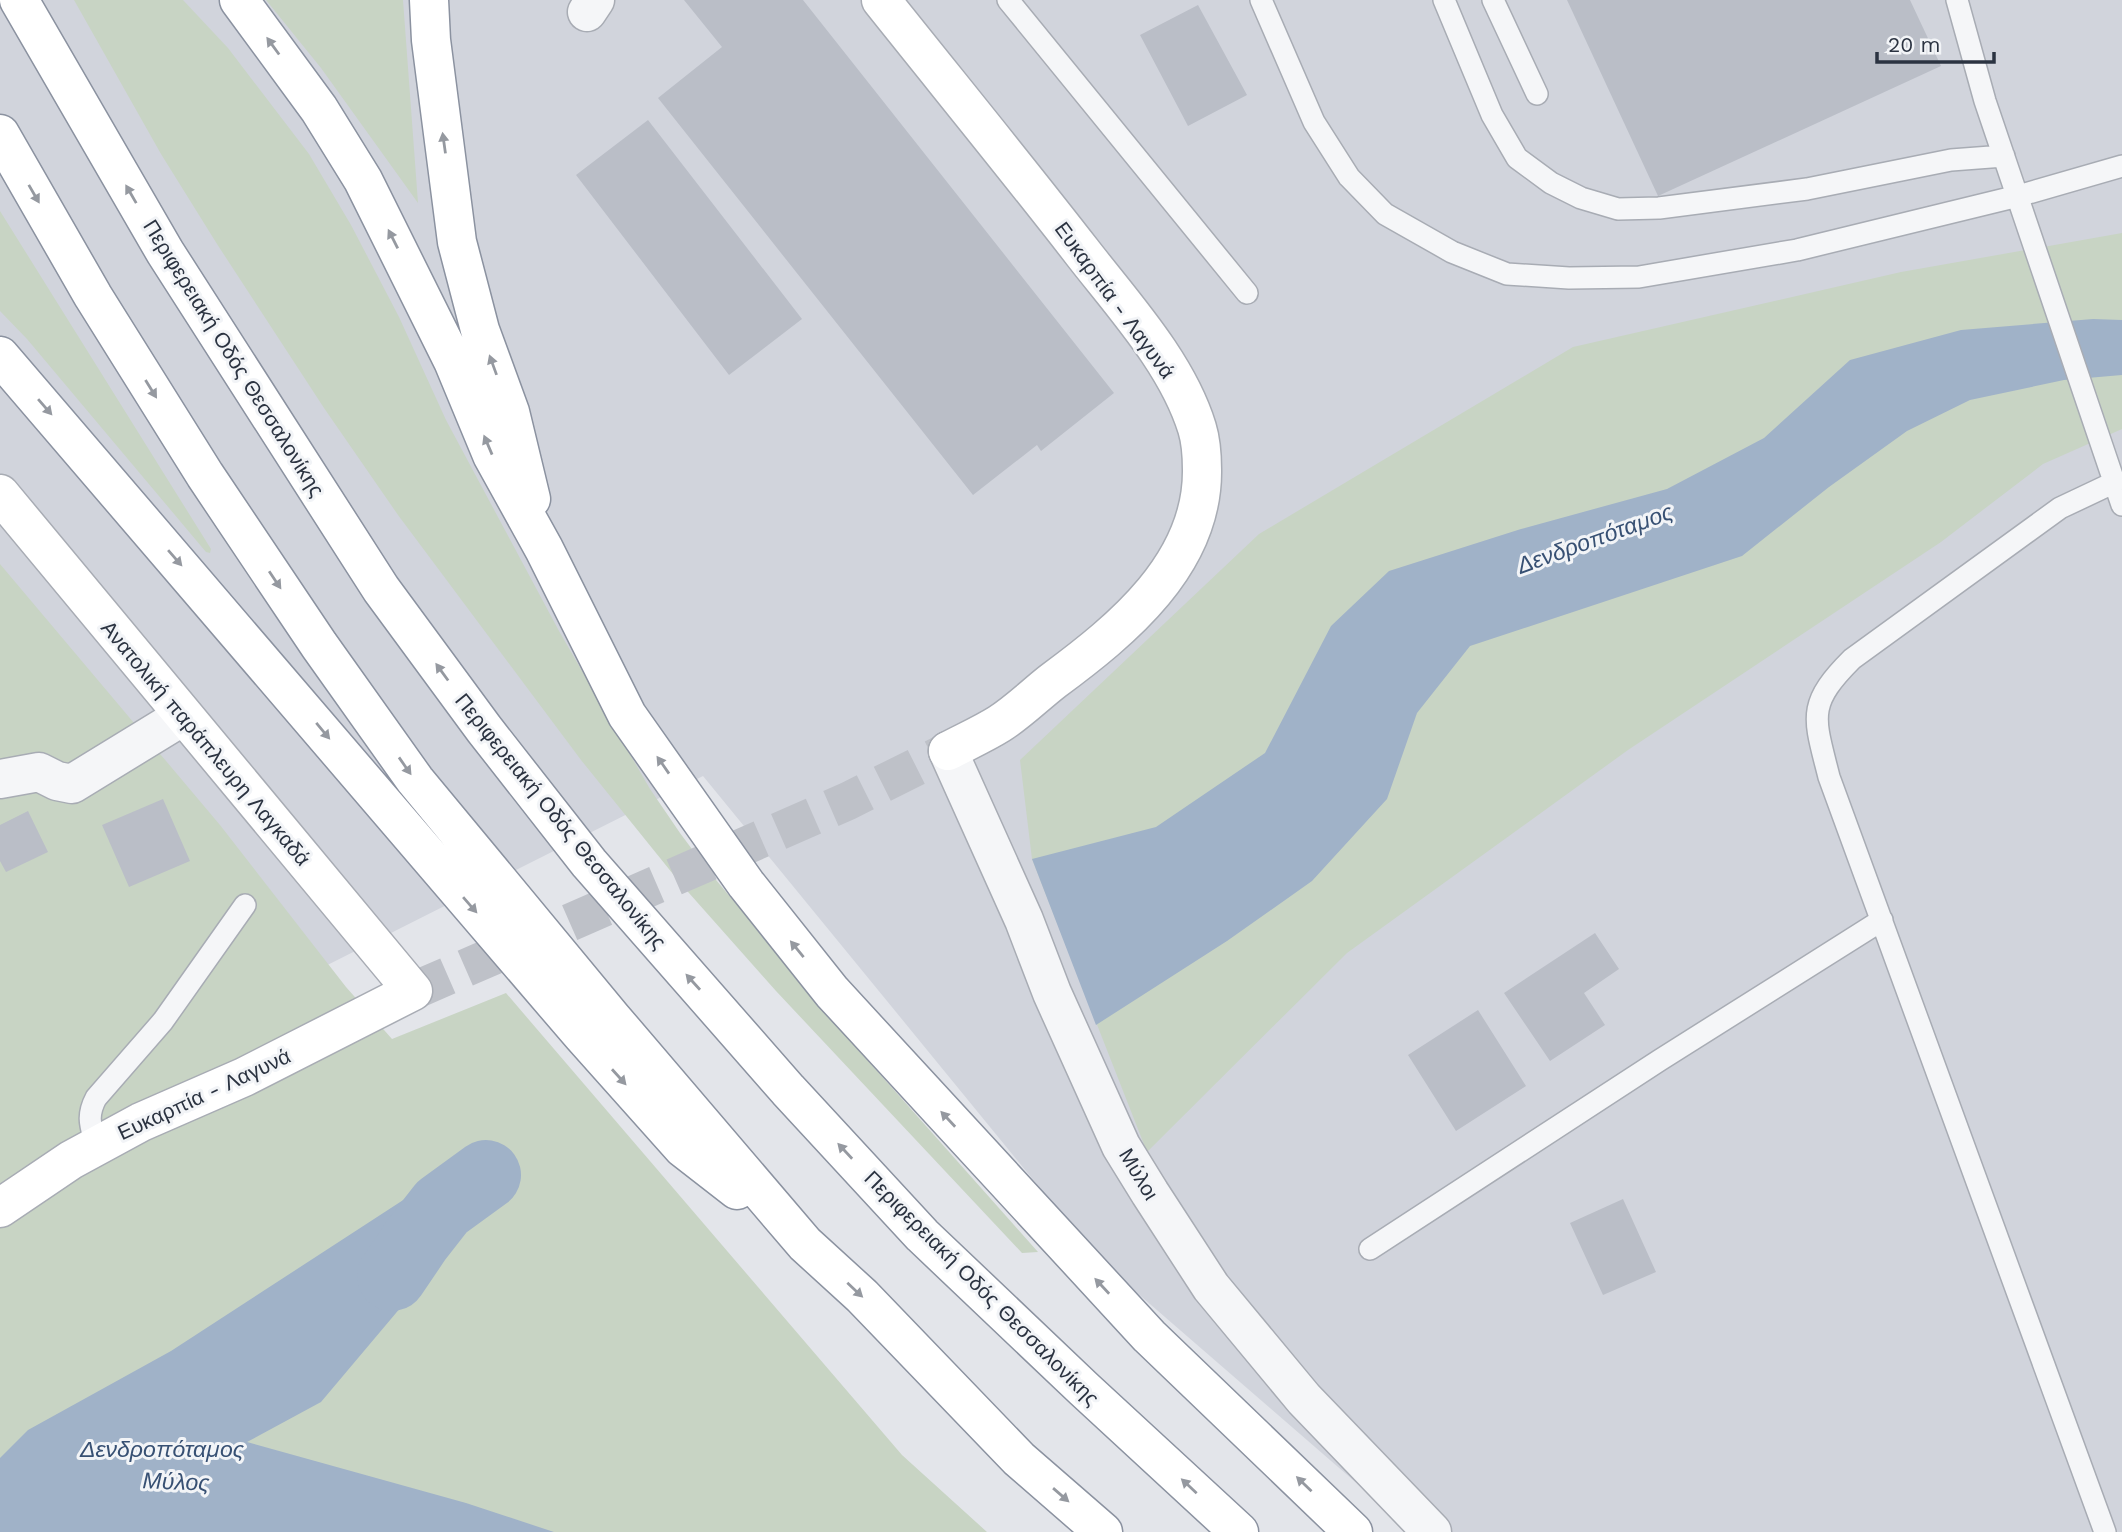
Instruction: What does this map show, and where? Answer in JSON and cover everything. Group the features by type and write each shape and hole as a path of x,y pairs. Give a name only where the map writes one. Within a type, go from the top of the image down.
{"main road":[{"name":"Περιφερειακή Οδός Θεσσαλονίκης","path":"19,0 165,252 381,589 484,729 589,863 788,1090 922,1235 1084,1390 1239,1532"},
{"path":"239,0 319,109 363,180 453,361 492,455 544,549 628,715 746,884 832,992 1149,1336 1353,1532"},
{"path":"429,0 431,40 457,242 480,330 510,412 544,549"},
{"name":"Ευκαρπία - Λαγυνά","path":"881,0 1011,162 1168,367 1187,402 1198,430 1202,458 1198,510 1188,537 1148,599 1102,645 1001,723 948,751"},
{"path":"0,134 93,296 205,475 318,645 415,780 603,1008 805,1244"},
{"path":"0,356 582,1035 683,1148 805,1244 862,1296 1019,1459 1103,1532"},
{"name":"Ανατολική παράπλευρη Λαγκαδά","path":"0,494 414,991"},
{"name":"Ευκαρπία - Λαγυνά","path":"0,1208 46,1175 96,1146 176,1106 244,1077 414,991"}],"street":[{"path":"0,779 39,772 72,785 183,716"},
{"name":"Μύλοι","path":"948,751 1121,1146 1150,1193 1220,1297 1304,1399 1432,1532"}],"lane":[{"path":"1009,0 1247,293"},
{"path":"1261,0 1314,122 1349,177 1385,214 1452,251 1507,274 1569,278 1639,277 1797,250 2018,197 2122,166"},
{"path":"1444,0 1492,115 1517,158 1552,183 1581,198 1618,209 1659,208 1807,189 1951,160 2004,156"},
{"path":"1493,0 1537,94"},
{"path":"1957,0 1985,100 2122,505"},
{"path":"2105,1532 1829,777 1816,726 1818,703 1831,680 1852,659 2060,508 2115,482"},
{"path":"96,1146 90,1122 90,1110 96,1098 163,1021 245,905"},
{"path":"1370,1249 1660,1060 1882,920"}],"shaded area":[{"path":"0,0 2122,0 2122,1532 1413,1532 1098,1259 703,776 67,1096 0,1139"}],"green space":[{"path":"74,0 183,0 228,48 309,154 351,225 399,317 446,420 559,631 650,789 706,868 862,1054 1038,1252 1022,1253 776,991 681,884 581,760 398,515 324,408 161,154"},
{"path":"266,0 403,0 418,203 321,68"},
{"path":"0,211 211,549 210,553 206,552 27,339 0,311"},
{"path":"2122,233 2122,429 2043,464 1941,542 1628,750 1347,953 1147,1152 1032,859 1020,760 1259,534 1573,347 1901,272"},
{"path":"0,564 220,825 346,987 392,1039 506,993 902,1455 987,1532 0,1532"}],"water":[{"path":"2093,319 2122,320 2122,375 2064,380 1970,400 1907,431 1829,487 1742,556 1470,646 1417,713 1387,799 1312,881 1227,941 1096,1025 1032,859 1156,827 1265,753 1331,626 1389,571 1521,529 1667,489 1764,438 1850,360 1961,330"},
{"name":"Δενδροπόταμος","path":"434,1180 471,1224 321,1402 247,1442 466,1503 554,1532 0,1532 0,1458 28,1430 171,1351"}],"building":[{"path":"684,0 803,0 1114,393 1041,451 1037,445 973,495 658,98 722,47"},
{"path":"1567,0 1910,0 1941,66 1658,196"},
{"path":"1198,5 1247,95 1188,126 1140,35"},
{"path":"648,120 802,319 729,375 576,175"},
{"path":"163,799 190,861 129,887 102,825"},
{"path":"28,811 48,852 6,872 0,861 0,825"},
{"path":"1595,933 1619,969 1584,993 1605,1025 1550,1061 1504,993"},
{"path":"1478,1010 1526,1086 1456,1131 1408,1055"},
{"path":"1623,1199 1656,1272 1603,1295 1570,1223"}],"waterway":[{"name":"Δενδροπόταμος","path":"392,1276 442,1207 486,1175"}],"tunnel":[{"path":"413,991 848,801 948,751"}],"water label":[{"name":"Μύλος","path":"176,1482"}]}
